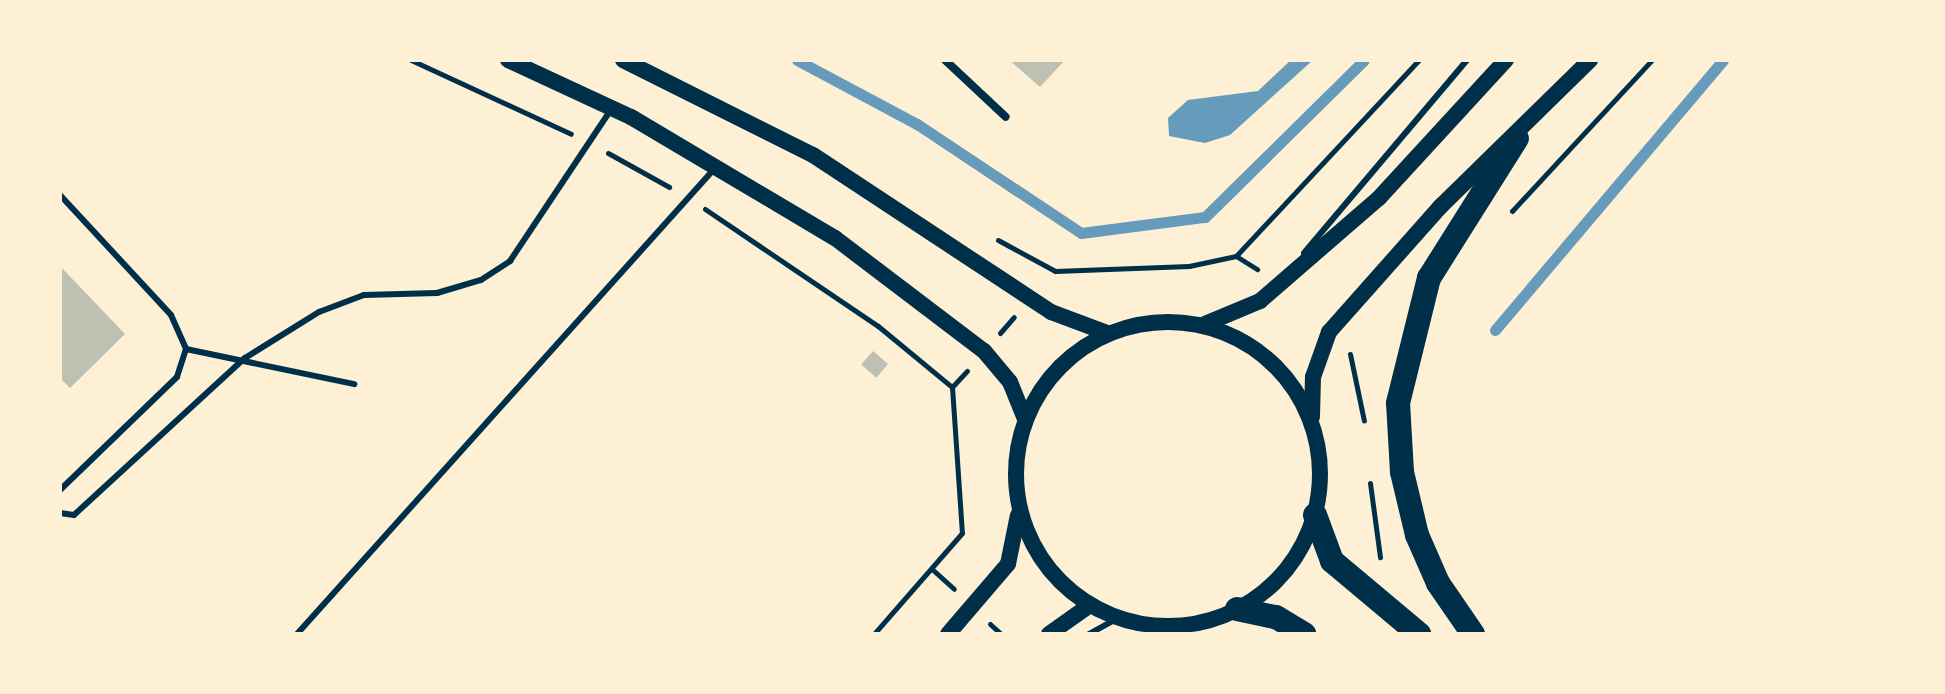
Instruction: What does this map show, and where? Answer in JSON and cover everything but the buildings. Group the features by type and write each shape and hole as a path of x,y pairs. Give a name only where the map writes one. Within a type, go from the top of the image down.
{"highway":[{"path":"1473,634 1438,583 1417,535 1402,472 1398,403 1429,278 1517,138"},
{"path":"1315,515 1332,561 1419,634"},
{"path":"1237,609 1276,617 1304,634"}],"main road":[{"path":"508,60 612,108 719,165 835,238 984,351 1010,382 1025,419"},
{"path":"623,60 813,155 1051,312 1107,333"},
{"path":"1199,325 1241,315 1379,198 1506,60"},
{"path":"1019,510 1045,564 1090,605 1118,618 1178,626 1237,609 1286,570 1315,515 1319,453 1312,422 1313,377 1329,332 1441,206 1517,138 1590,60"},
{"path":"948,634 1008,564 1019,510 1017,449 1025,419 1057,368 1107,333 1168,321 1199,325 1256,349 1280,370 1312,422"},
{"path":"1049,634 1090,605"}],"street":[{"path":"945,60 1006,117"}],"lane":[{"path":"1277,286 1467,60"},
{"path":"60,513 74,515 245,358 364,295 437,293 481,280 510,261 612,108"},
{"path":"297,634 538,359 719,165"},
{"path":"60,195 171,315 186,349 177,377 60,490"},
{"path":"186,349 245,358 354,384"},
{"path":"1089,634 1118,618"}],"path":[{"path":"1055,271 1236,256 1419,60"},
{"path":"1505,218 1652,60"},
{"path":"1329,332 1359,372 1365,428"},
{"path":"874,634 962,533 952,387"},
{"path":"1369,474 1380,557"}],"water":[{"path":"1291,60 1313,60 1230,135 1205,143 1169,136 1168,118 1188,100 1258,91"}],"waterway":[{"path":"797,60 917,124 1081,233 1205,217 1364,60"},
{"path":"1495,330 1723,60"}]}
